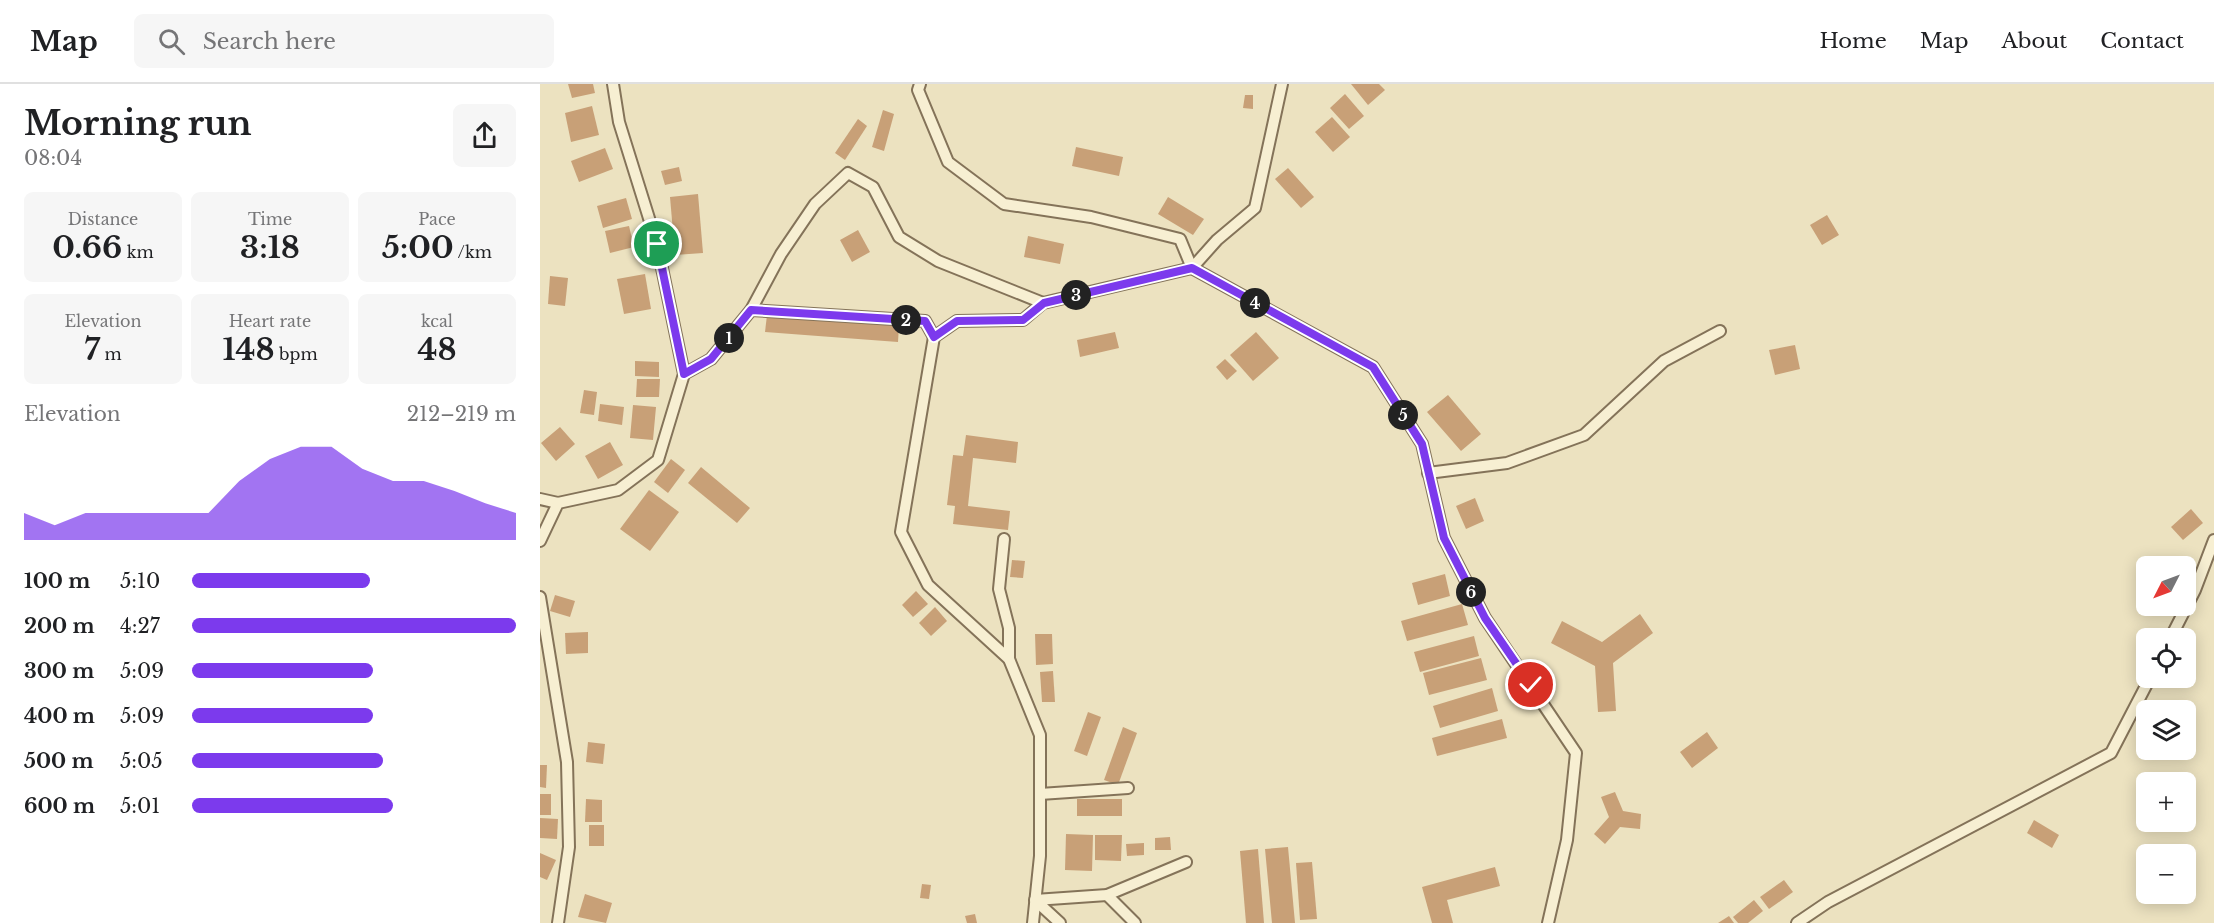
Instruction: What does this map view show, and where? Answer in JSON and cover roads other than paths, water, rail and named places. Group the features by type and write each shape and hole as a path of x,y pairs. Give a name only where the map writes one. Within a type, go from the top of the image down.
{"street":[{"path":"540,499 558,503 618,490 658,460 684,374 657,244 619,122 614,84"},
{"path":"920,84 918,90 948,162 1004,204 1091,217 1180,239 1192,268 1373,367 1422,444 1444,538 1485,618 1576,753 1567,840 1548,923"},
{"path":"934,337 957,321 1023,320 1044,303 1192,268 1217,240 1255,208 1282,84"},
{"path":"684,374 711,359 751,310 781,254 815,204 848,173 873,186 899,237 938,261 1044,303"},
{"path":"751,310 925,321 934,337 901,532 928,585 1009,659"},
{"path":"1428,473 1507,463 1584,435 1664,362 1720,331"},
{"path":"540,541 558,503"},
{"path":"1004,539 999,589 1009,628 1009,659 1040,735 1040,856 1033,923"},
{"path":"2175,628 2214,540"},
{"path":"540,597 567,762 569,848 558,923"},
{"path":"1797,923 1828,902 2111,753 2145,688"},
{"path":"1040,794 1128,789"},
{"path":"1035,900 1107,895 1186,862"},
{"path":"1107,895 1135,923"},
{"path":"1035,900 1060,923"}]}
